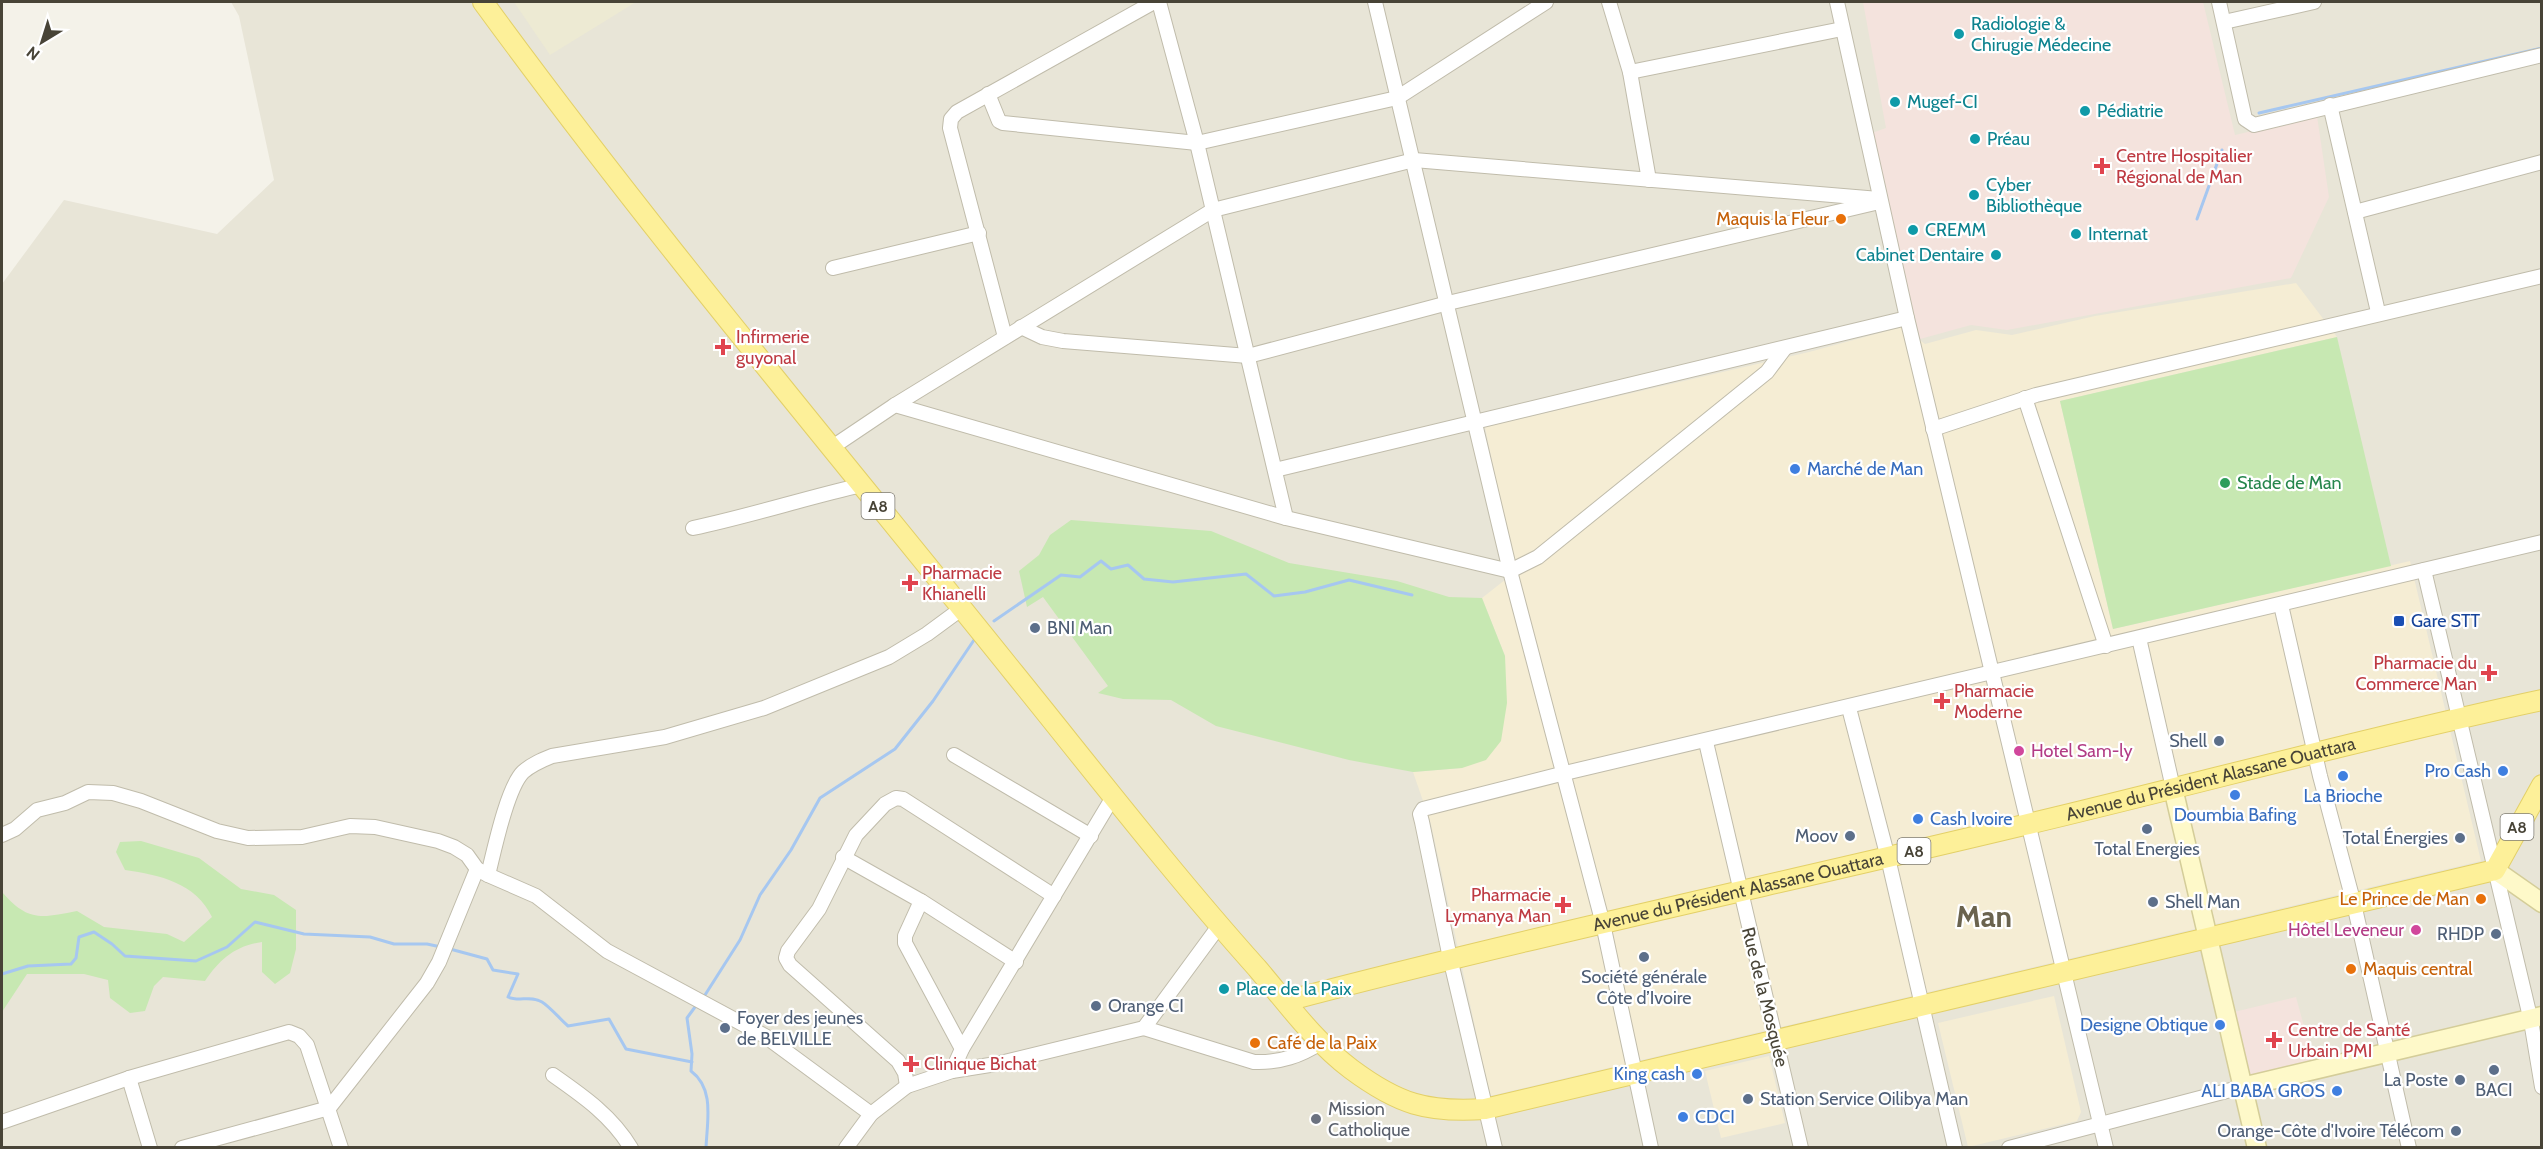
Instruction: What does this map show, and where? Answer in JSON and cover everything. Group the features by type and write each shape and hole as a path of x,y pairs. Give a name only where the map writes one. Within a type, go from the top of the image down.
{"main road":[{"name":"A8","path":"483,2 613,177 1219,926 1322,1042 1349,1068 1414,1105 1446,1112 1485,1109 2495,870 2541,785"},
{"name":"Avenue du Président Alassane Ouattara","path":"1286,1001 1450,958 2028,825 2459,717 2541,700"},
{"path":"2173,788 2257,1148"},
{"path":"2495,870 2541,903"},
{"path":"2242,1087 2536,1018"}],"street":[{"path":"1005,338 950,128 951,119 957,112 988,94 1154,2"},
{"path":"1160,2 1197,143 1286,518"},
{"path":"1375,2 1510,571 1603,924 1651,1148"},
{"path":"988,94 999,121 1003,123 1197,143 1397,98 1546,2"},
{"path":"1609,2 1630,72 1649,180"},
{"path":"1837,2 1933,429 2106,1148"},
{"path":"2219,2 2245,119 2249,124 2254,125 2541,55"},
{"path":"2224,22 2314,2"},
{"path":"1630,72 1842,29"},
{"path":"2330,105 2378,312"},
{"path":"831,448 895,405 1213,210 1414,159 1880,201"},
{"path":"2355,212 2541,162"},
{"path":"1021,327 1042,337 1063,341 1248,357 1448,303 1880,201"},
{"path":"833,268 979,233"},
{"path":"1933,429 2025,398 2378,312 2541,276"},
{"path":"1275,471 1907,318"},
{"path":"895,405 1286,518 1510,571 1538,557 1767,372 1785,348"},
{"path":"2025,398 2106,646"},
{"path":"693,528 760,514 796,501 862,485"},
{"path":"1495,1148 1450,958 1421,811 1565,773 1706,742 2541,542"},
{"path":"2424,570 2495,870 2536,1018 2541,1087"},
{"path":"2281,605 2314,753 2354,904 2409,1148"},
{"path":"182,1148 329,1108 413,1002 439,962 449,935 482,872 506,808 522,774 536,763 552,756 664,737 765,708 889,657 927,634 961,609"},
{"path":"2139,638 2173,788"},
{"path":"1849,708 1888,858 1955,1148"},
{"name":"Rue de la Mosquée","path":"1706,742 1801,1148"},
{"path":"954,755 1091,836"},
{"path":"2,835 15,830 37,810 48,805 65,803 88,792 113,793 174,812 217,831 248,838 302,837 350,826 375,827 454,846 467,855 482,872 536,896 608,951 765,1036 871,1114"},
{"path":"952,1071 962,1049 1113,797"},
{"path":"907,1086 905,1073 898,1061 790,965 786,958 788,951 819,909 856,835 885,804 896,798 903,799 1054,896"},
{"path":"843,857 921,901 1016,962"},
{"path":"921,901 905,936 905,943 962,1049"},
{"path":"1144,1028 1219,926"},
{"path":"846,1148 871,1114 907,1086 952,1071 996,1064 1144,1028 1254,1062 1272,1063 1304,1054 1322,1042"},
{"path":"2,1122 129,1078 289,1032 299,1036 308,1045 341,1148"},
{"path":"553,1075 586,1098 608,1118 631,1148"},
{"path":"129,1078 150,1148"},
{"path":"2009,1148 2242,1087"}],"shaded area":[{"path":"231,2 2541,2 2541,1147 2,1148 2,284 64,200 217,234 274,180 239,16"},
{"path":"514,2 636,2 550,55"},
{"name":"Centre Hospitalier Régional de Man","path":"1863,2 2203,2 2235,135 2317,116 2329,197 2291,278 2007,330 1971,325 1920,339 1872,133 1886,128"},
{"path":"2296,283 2337,337 2060,401 2113,629 2410,561 2481,861 1490,1096 1431,824 1413,772 1462,768 1505,656 1482,598 1515,572 1485,427 1809,352 1902,327 1925,344 1976,330 2012,335 2095,316"},
{"path":"2054,996 2081,1112 2077,1121 1968,1147 1938,1023"},
{"name":"Centre de Santé Urbain PMI","path":"2296,997 2315,1067 2249,1077 2234,1012"},
{"path":"1769,1056 1785,1123 1721,1138 1705,1071"}],"green space":[{"name":"Stade de Man","path":"2337,337 2391,566 2113,629 2060,401"},
{"path":"1071,520 1211,531 1289,563 1397,581 1449,597 1482,598 1505,656 1507,703 1501,741 1486,760 1462,768 1413,772 1349,760 1216,726 1171,700 1123,699 1098,693 1108,686 1043,597 1027,607 1019,571 1039,555 1050,535"},
{"path":"141,841 199,858 241,889 274,895 296,910 296,949 290,973 275,984 262,972 262,942 236,950 216,966 205,981 163,977 154,986 145,1011 130,1013 110,998 108,980 84,974 27,974 2,1012 2,892 11,902 28,913 44,916 77,911 104,927 167,934 184,942 212,917 197,896 176,883 164,878 125,870 116,852 120,842"}],"waterway":[{"path":"2259,113 2542,48"},
{"path":"2197,219 2222,150"},
{"path":"994,621 1061,575 1080,577 1101,561 1111,569 1128,565 1144,579 1173,582 1246,574 1274,596 1305,592 1349,580 1412,595"},
{"path":"705,995 740,940 760,895 791,850 820,798 895,749 933,701 974,640"},
{"path":"2,974 28,966 71,964 76,958 79,937 94,932 125,956 196,961 227,947 255,922 304,934 370,937 394,944 427,944 441,947"},
{"path":"450,949 487,959 493,970 518,974 508,997 538,1000 568,1026 609,1019 626,1049 692,1062"},
{"path":"695,1007 687,1018 692,1054 691,1071 699,1078 707,1096 706,1148"}],"place":[{"name":"Radiologie & Chirugie Médecine","path":"1959,34"},
{"name":"Mugef-CI","path":"1895,102"},
{"name":"Pédiatrie","path":"2085,111"},
{"name":"Préau","path":"1975,139"},
{"name":"Centre Hospitalier Régional de Man","path":"2102,166"},
{"name":"Cyber Bibliothèque","path":"1974,195"},
{"name":"Maquis la Fleur","path":"1841,219"},
{"name":"CREMM","path":"1913,230"},
{"name":"Internat","path":"2076,234"},
{"name":"Cabinet Dentaire","path":"1996,255"},
{"name":"Infirmerie guyonal","path":"723,347"},
{"name":"Marché de Man","path":"1795,469"},
{"name":"Stade de Man","path":"2225,483"},
{"name":"Pharmacie Khianelli","path":"910,583"},
{"name":"Gare STT","path":"2399,621"},
{"name":"BNI Man","path":"1035,628"},
{"name":"Pharmacie du Commerce Man","path":"2489,673"},
{"name":"Pharmacie Moderne","path":"1942,701"},
{"name":"Shell","path":"2219,741"},
{"name":"Hotel Sam-ly","path":"2019,751"},
{"name":"Pro Cash","path":"2503,771"},
{"name":"La Brioche","path":"2343,776"},
{"name":"Doumbia Bafing","path":"2235,795"},
{"name":"Cash Ivoire","path":"1918,819"},
{"name":"Total Energies","path":"2147,829"},
{"name":"Moov","path":"1850,836"},
{"name":"Total Énergies","path":"2460,838"},
{"name":"Le Prince de Man","path":"2481,899"},
{"name":"Shell Man","path":"2153,902"},
{"name":"Pharmacie Lymanya Man","path":"1563,905"},
{"name":"Hôtel Leveneur","path":"2416,930"},
{"name":"RHDP","path":"2496,934"},
{"name":"Société générale Côte d’Ivoire","path":"1644,957"},
{"name":"Maquis central","path":"2351,969"},
{"name":"Place de la Paix","path":"1224,989"},
{"name":"Orange CI","path":"1096,1006"},
{"name":"Designe Obtique","path":"2220,1025"},
{"name":"Foyer des jeunes de BELVILLE","path":"725,1028"},
{"name":"Centre de Santé Urbain PMI","path":"2274,1040"},
{"name":"Café de la Paix","path":"1255,1043"},
{"name":"Clinique Bichat","path":"911,1064"},
{"name":"BACI","path":"2494,1070"},
{"name":"King cash","path":"1697,1074"},
{"name":"La Poste","path":"2460,1080"},
{"name":"ALI BABA GROS","path":"2337,1091"},
{"name":"Station Service Oilibya Man","path":"1748,1099"},
{"name":"CDCI","path":"1683,1117"},
{"name":"Mission Catholique","path":"1316,1119"},
{"name":"Orange-Côte d'Ivoire Télécom","path":"2456,1131"}],"district":[{"name":"Man","path":"1984,917"}]}
